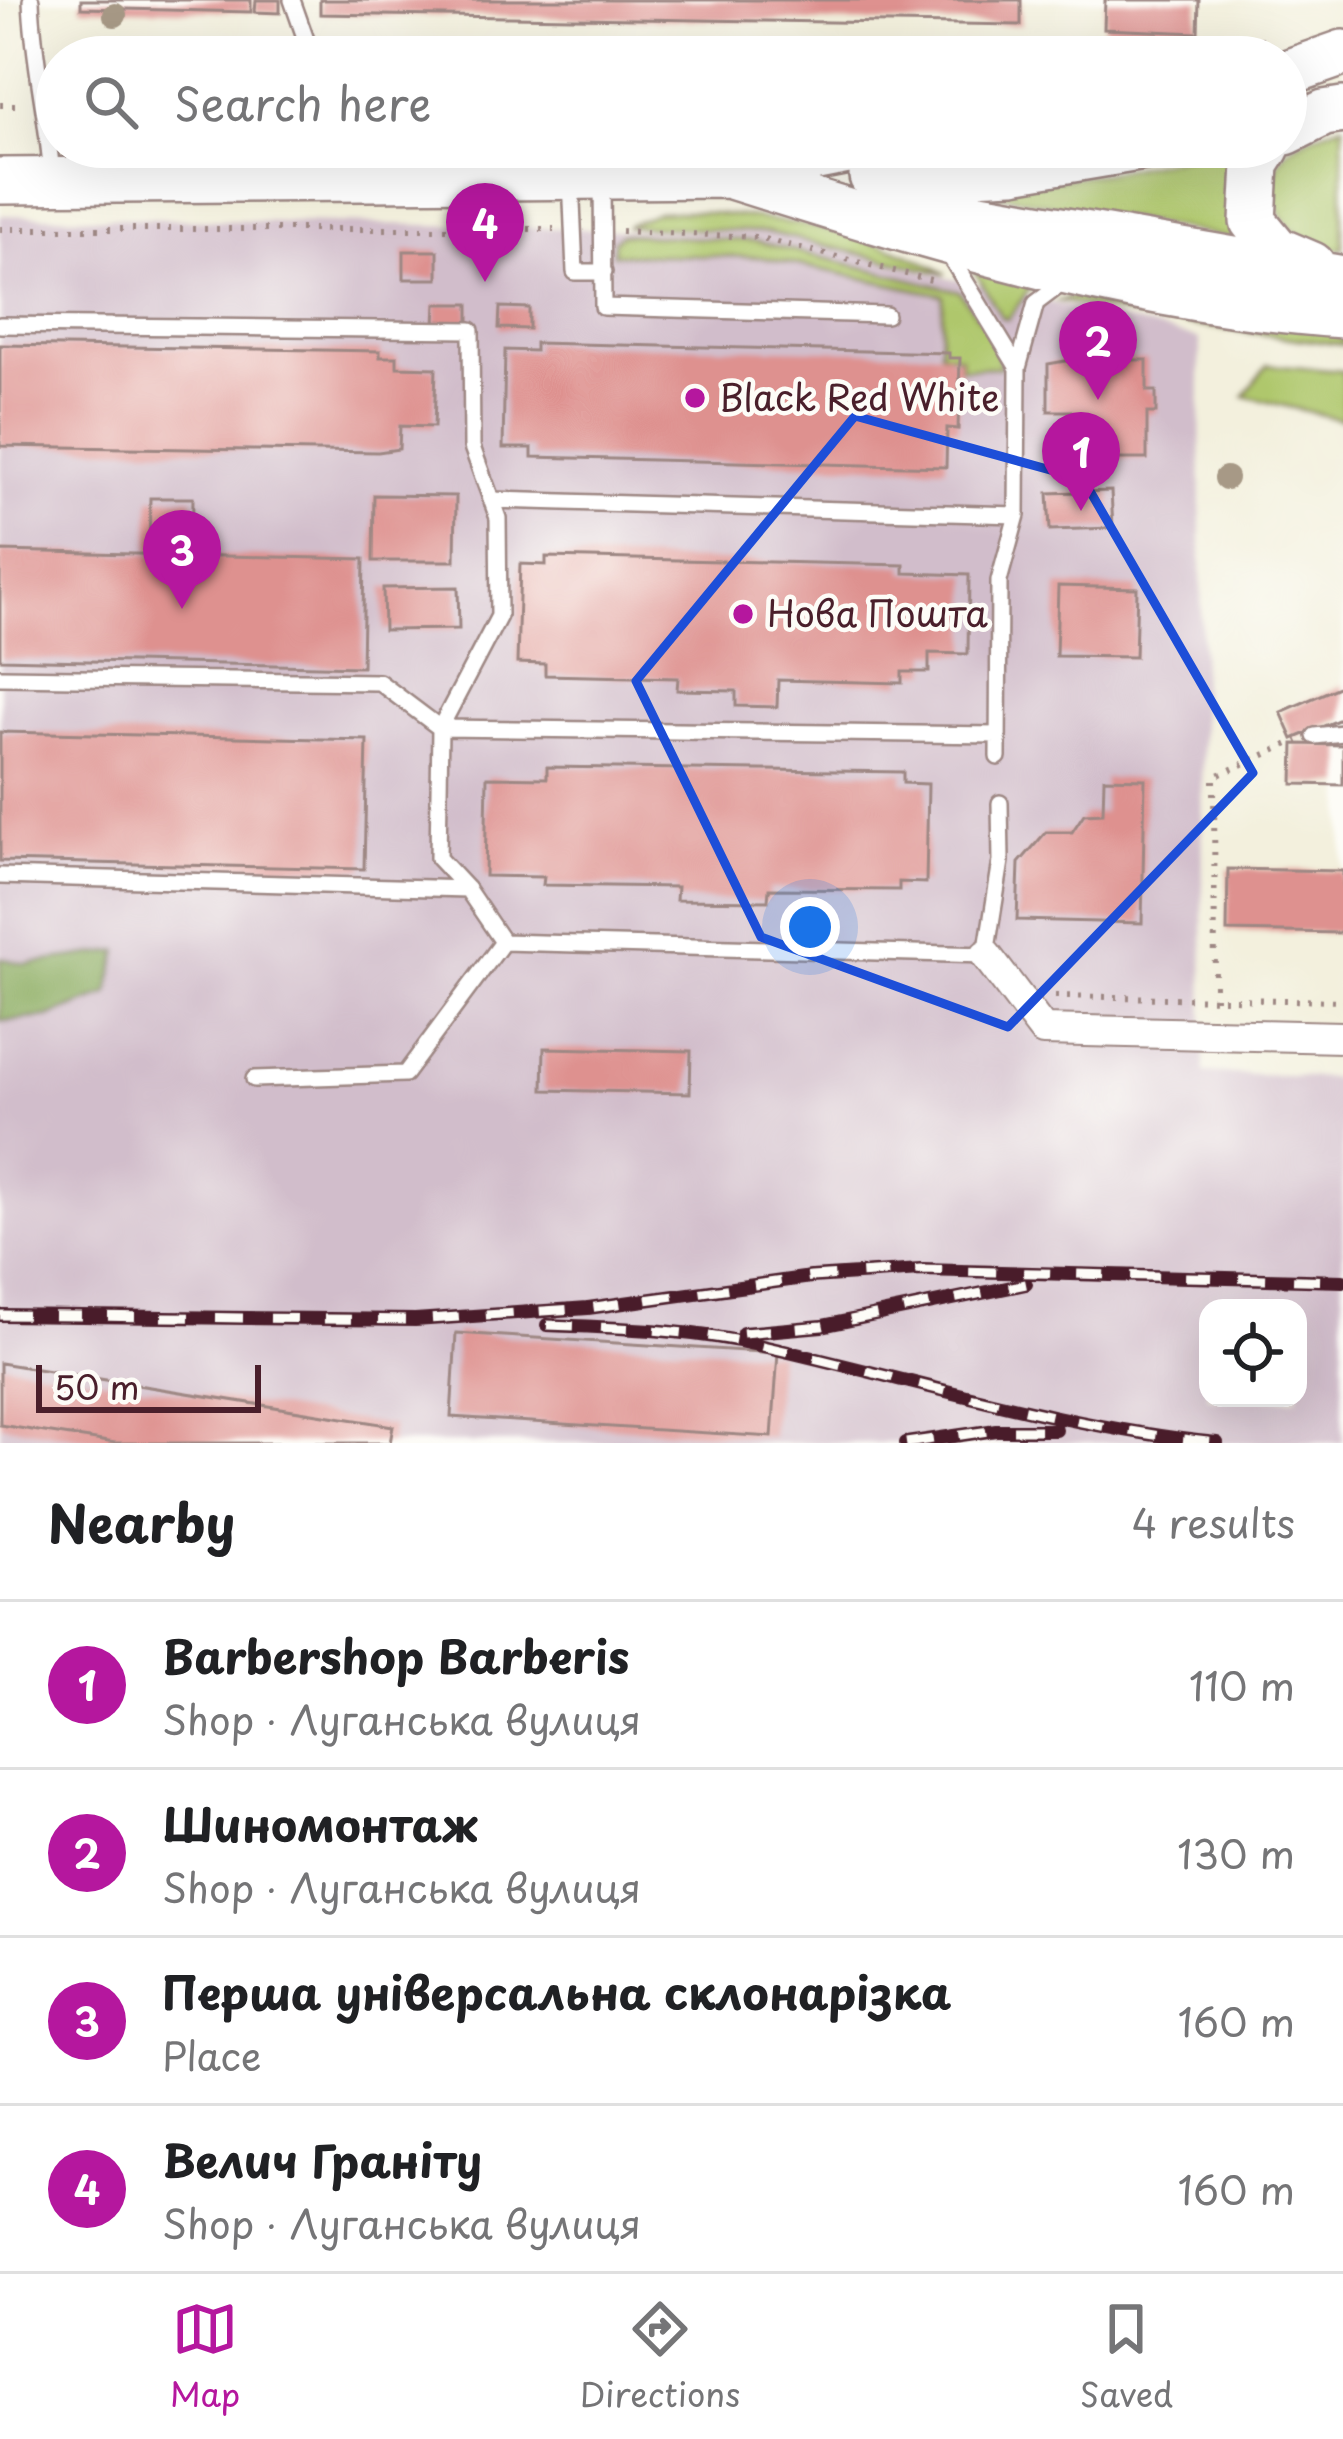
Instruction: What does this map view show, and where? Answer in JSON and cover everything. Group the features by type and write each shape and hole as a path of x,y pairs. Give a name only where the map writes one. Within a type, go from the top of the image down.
{"main road":[{"path":"1307,65 1343,52"},
{"path":"725,175 761,168"},
{"path":"0,181 315,169 586,177 921,176 1019,168"},
{"path":"1256,168 1253,221 1277,250 1343,279"},
{"path":"725,175 940,242 1076,274 1239,304 1343,315"},
{"path":"725,175 1343,279"}],"street":[{"path":"986,955 1043,1030 1343,1036"}],"lane":[{"path":"31,0 36,75"},
{"path":"292,0 305,36"},
{"path":"51,168 52,181"},
{"path":"586,177 573,230 575,272 604,272"},
{"path":"586,177 606,231 603,307 886,315"},
{"path":"940,242 1018,368"},
{"path":"998,757 1000,581 1017,515 1018,368 1036,303 1076,274"},
{"path":"0,326 471,330 472,447 498,518 500,616 440,728 438,858 467,889 503,941"},
{"path":"491,500 1017,515"},
{"path":"0,677 380,682 440,728 998,734"},
{"path":"1316,736 1343,733"},
{"path":"503,941 986,955 1001,861 1000,803"},
{"path":"0,876 467,889"},
{"path":"254,1079 406,1074 503,941"}],"path":[{"path":"0,105 19,105"},
{"path":"0,229 573,230"},
{"path":"606,231 756,237 957,286"},
{"path":"1215,999 1214,777 1316,736"},
{"path":"1016,996 1343,1001"}],"highlighted area":[{"path":"855,416 1083,479 1253,773 1008,1027 761,937 636,681"}],"shaded area":[{"path":"0,215 767,233 1200,339 1204,1073 1343,1078 1343,1443 0,1443"}],"green space":[{"path":"1343,124 1343,249 1309,242 1284,219 1276,203 1276,169 1307,168 1307,139"},
{"path":"1129,168 1231,168 1235,239 974,190"},
{"path":"657,212 789,222 856,237 946,274 767,232 626,226"},
{"path":"621,234 755,241 959,291 988,330 1001,367 961,368 961,357 940,351 943,295 760,257 613,254 614,240"},
{"path":"974,270 1034,283 1008,319 1002,318"},
{"path":"1084,293 1343,331 1343,345 1148,319 1059,301"},
{"path":"1267,365 1343,371 1343,420 1244,396"},
{"path":"119,951 108,994 48,1017 0,1021 0,958 25,964"}],"building":[{"path":"81,0 251,0 251,12 81,8"},
{"path":"256,0 280,0 280,13 255,12"},
{"path":"320,0 1021,0 1021,25 320,14"},
{"path":"1105,0 1199,0 1198,33 1104,29"},
{"path":"404,251 438,251 438,279 404,279"},
{"path":"436,304 469,304 469,326 435,325"},
{"path":"500,307 529,308 529,329 499,328"},
{"path":"535,343 949,353 949,358 960,358 958,429 947,428 946,467 532,457 532,448 503,448 505,350 535,351"},
{"path":"0,345 380,351 380,357 397,357 397,367 436,368 434,427 400,426 399,449 378,452 0,446"},
{"path":"1147,360 1147,391 1156,391 1156,413 1147,413 1147,459 1070,459 1071,411 1048,411 1048,364"},
{"path":"1111,491 1113,528 1050,530 1048,493"},
{"path":"374,495 456,496 455,561 373,561"},
{"path":"150,498 193,498 192,553 149,552"},
{"path":"0,551 364,559 362,667 0,659"},
{"name":"Нова Пошта","path":"546,557 904,565 904,573 969,575 968,654 929,653 929,672 902,672 902,683 778,680 777,707 736,706 736,691 677,690 678,678 545,675 545,664 517,663 520,564 546,565"},
{"path":"1058,586 1137,588 1135,657 1056,656"},
{"path":"458,587 459,629 384,630 383,588"},
{"path":"1343,685 1343,718 1293,739 1281,712"},
{"path":"0,732 367,740 364,869 0,861"},
{"path":"1294,744 1343,745 1343,785 1293,784"},
{"path":"547,767 903,772 903,783 928,784 926,883 899,882 899,890 769,889 768,901 676,900 677,887 543,885 544,877 485,876 487,777 547,778"},
{"path":"1104,778 1145,779 1142,923 1017,920 1019,863 1046,832 1072,832 1084,814 1103,813"},
{"path":"1228,869 1343,871 1343,933 1227,931"},
{"path":"544,1048 691,1051 690,1093 543,1090"},
{"path":"456,1333 778,1353 772,1437 451,1417"},
{"path":"0,1363 393,1426 390,1443 115,1443 0,1425"}],"railway":[{"path":"0,1315 415,1320 588,1308 811,1277 921,1270 1343,1281"},
{"path":"743,1333 822,1326 1026,1284"},
{"path":"547,1325 732,1340 1043,1414 1217,1443"},
{"path":"906,1443 996,1430 1056,1430"}],"place":[{"name":"Велич Граніту","path":"485,282"},
{"name":"Black Red White","path":"695,398"},
{"name":"Шиномонтаж","path":"1098,400"},
{"name":"Barbershop Barberis","path":"1081,511"},
{"name":"Перша універсальна склонарізка","path":"182,609"},
{"name":"Нова Пошта","path":"743,614"}]}
